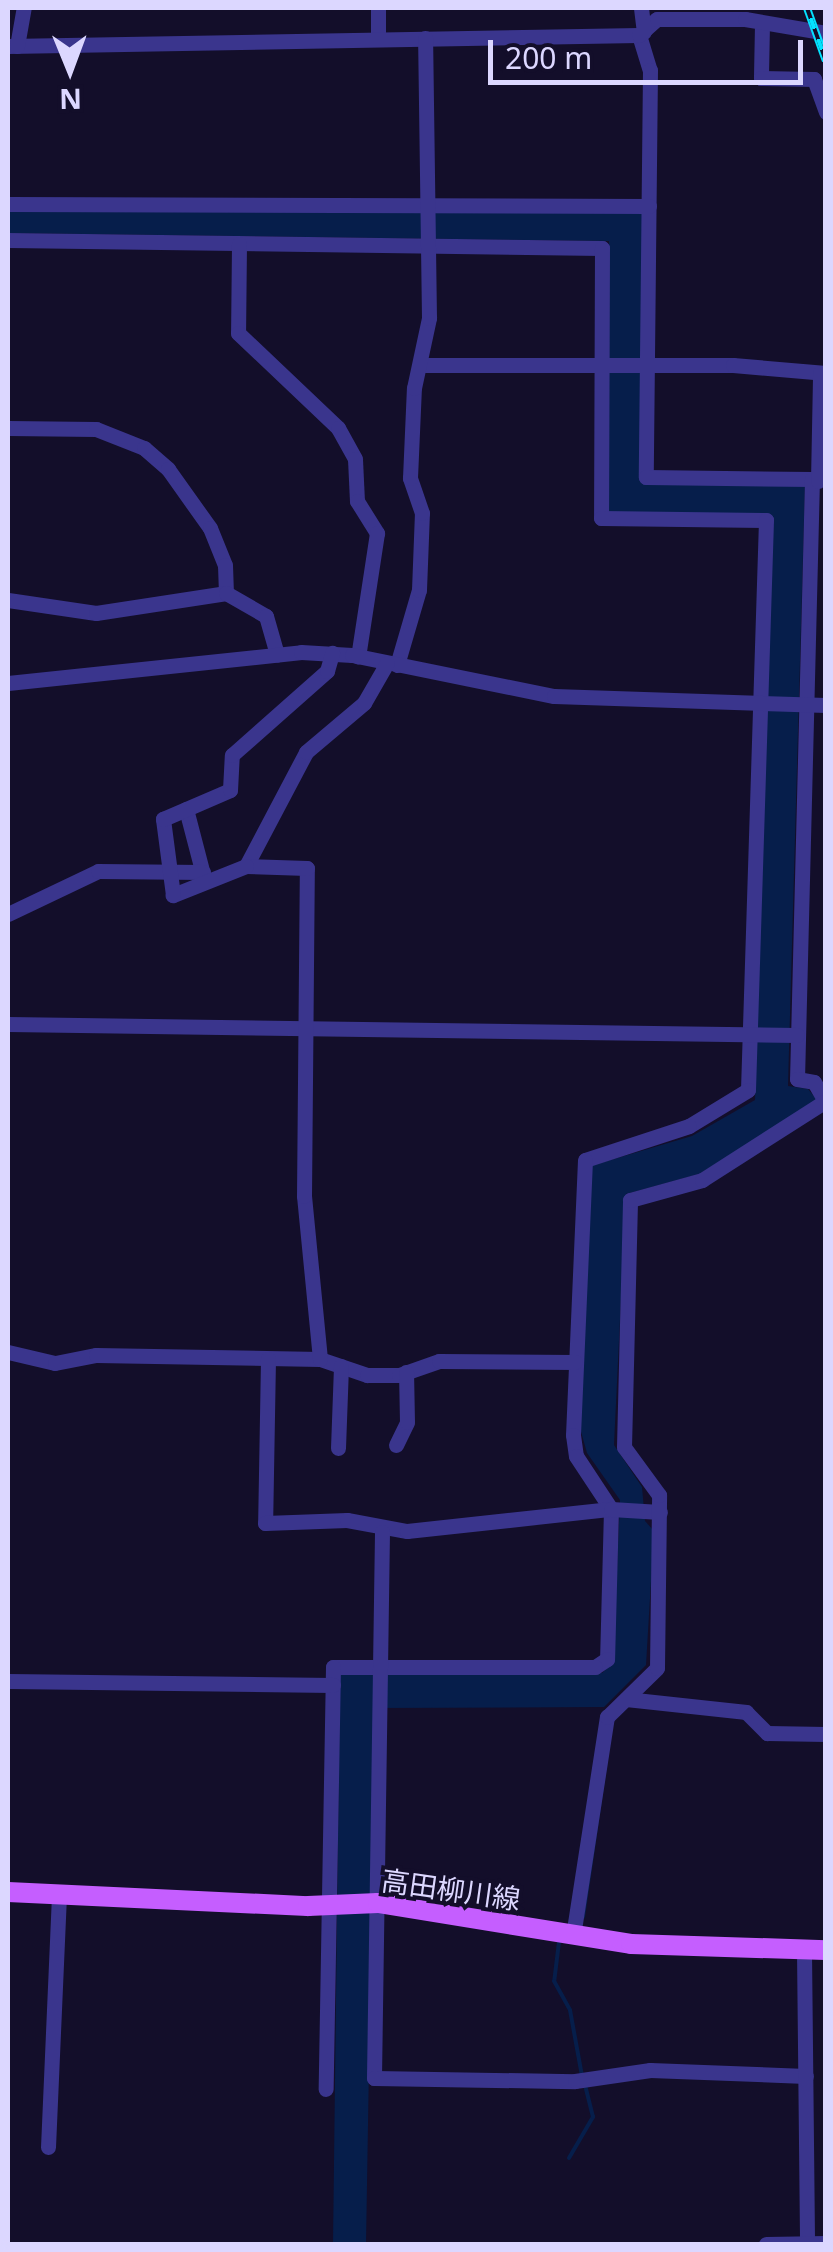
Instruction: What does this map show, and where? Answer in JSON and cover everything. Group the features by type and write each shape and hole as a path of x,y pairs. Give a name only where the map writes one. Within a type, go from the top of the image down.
{"main road":[{"name":"高田柳川線","path":"8,1892 332,1905 374,1903 574,1936 698,1950 826,1950"}],"street":[{"path":"24,8 12,46 641,34 656,19 762,24 826,34"},
{"path":"378,8 378,38"},
{"path":"641,8 641,34 650,70 646,477 818,482"},
{"path":"762,24 762,78 814,79 826,112"},
{"path":"246,866 306,752 364,703 392,664 419,590 422,513 410,478 432,247 425,38"},
{"path":"8,204 431,202 649,206"},
{"path":"8,240 602,248 602,518 766,520 750,1034 744,1097 689,1126 584,1160 575,1362 576,1456 610,1509 607,1660 596,1667 380,1663 332,1667 332,1905 326,2089"},
{"path":"239,244 238,333 338,428 354,460 358,500 377,532 358,657"},
{"path":"420,365 647,364 823,373 804,704 796,1035 797,1079 814,1082 825,1102 702,1180 630,1200 624,1447 660,1496 657,1668 607,1717 574,1936"},
{"path":"8,428 96,429 144,448 168,470 210,528 226,566 226,593"},
{"path":"8,600 96,613 226,593 266,616 277,654"},
{"path":"8,683 277,654 332,654 554,696 826,705"},
{"path":"320,1360 304,1196 307,868 246,866 204,878 173,895 163,819 230,790 232,754 327,671 332,654"},
{"path":"186,809 204,878"},
{"path":"8,914 98,871 170,874"},
{"path":"8,1024 796,1035"},
{"path":"8,1352 55,1363 96,1355 320,1360 367,1375 406,1372 439,1361 575,1362"},
{"path":"268,1358 265,1524 347,1520 382,1532 610,1509 660,1512"},
{"path":"338,1448 341,1366"},
{"path":"396,1445 407,1422 406,1372"},
{"path":"382,1532 374,2078 575,2082 650,2070 806,2076"},
{"path":"8,1681 332,1686"},
{"path":"626,1699 746,1712 767,1733 826,1734"},
{"path":"48,2147 60,1896"},
{"path":"804,1951 808,2244"},
{"path":"766,2244 826,2243"}],"water":[{"path":"8,210 644,211 640,479 805,483 788,1086 808,1089 818,1101 699,1174 626,1194 614,1445 642,1487 645,1521 654,1531 646,1665 604,1707 375,1708 366,2244 333,2244 340,1674 602,1673 613,1663 620,1500 587,1453 580,1428 590,1166 692,1136 755,1100 770,516 608,513 609,241 8,233"}],"waterway":[{"path":"583,1917 612,1719"},
{"path":"559,1942 554,1981 570,2010 582,2076"},
{"path":"569,2158 593,2117 585,2085"}],"railway":[{"path":"807,8 826,61"}]}
